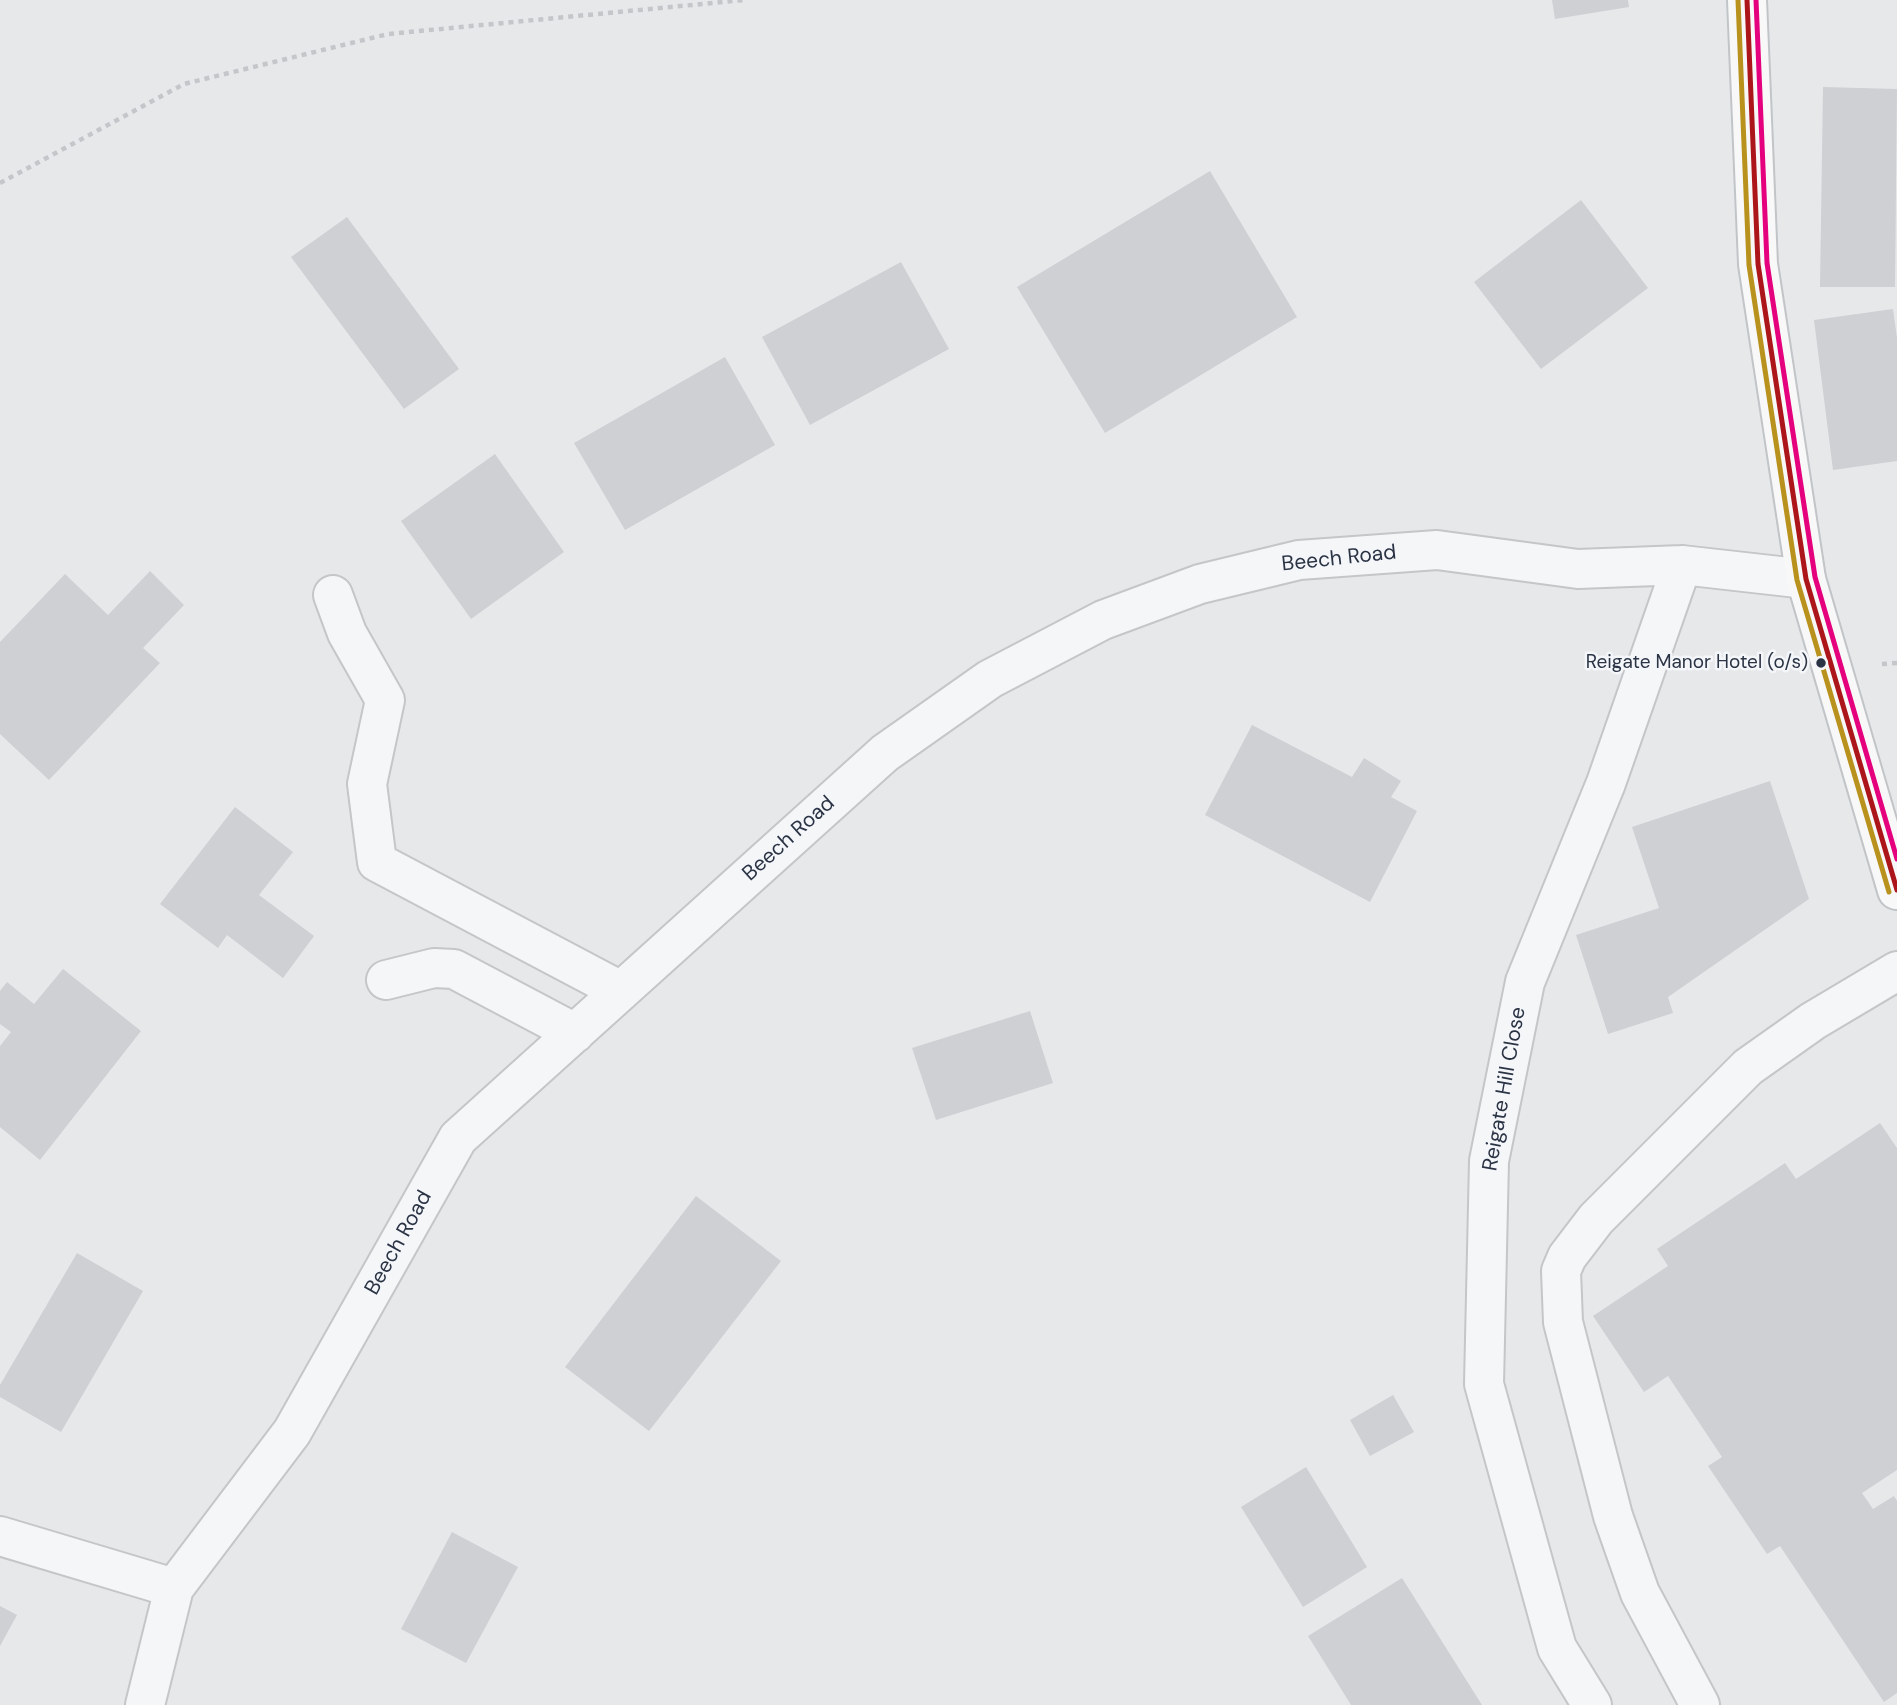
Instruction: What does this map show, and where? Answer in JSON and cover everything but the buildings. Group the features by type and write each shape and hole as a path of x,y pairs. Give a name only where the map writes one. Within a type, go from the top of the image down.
{"main road":[{"path":"1747,0 1758,264 1806,579 1897,890"}],"street":[{"name":"Beech Road","path":"145,1705 174,1588 292,1432 458,1138 885,753 990,679 1103,621 1200,584 1299,560 1437,550 1578,569 1682,565 1806,579"},
{"name":"Reigate Hill Close","path":"1592,1705 1557,1647 1484,1384 1489,1161 1525,982 1606,783 1682,565"},
{"path":"333,595 347,633 385,700 367,784 377,862 621,991"},
{"path":"386,980 434,968 454,969 575,1033"},
{"path":"1700,1705 1640,1593 1613,1516 1563,1322 1560,1271 1567,1257 1596,1219 1748,1067 1814,1021 1897,971"},
{"path":"0,1536 174,1588"}],"path":[{"path":"0,183 184,84 334,47 388,34 744,0"}],"transit line":[{"path":"1738,0 1749,265 1797,580 1889,892"},
{"path":"1747,0 1758,264 1806,579 1897,890"},
{"path":"1756,0 1767,263 1815,577 1897,859"}],"place":[{"name":"Reigate Manor Hotel (o/s)","path":"1821,663"}]}
